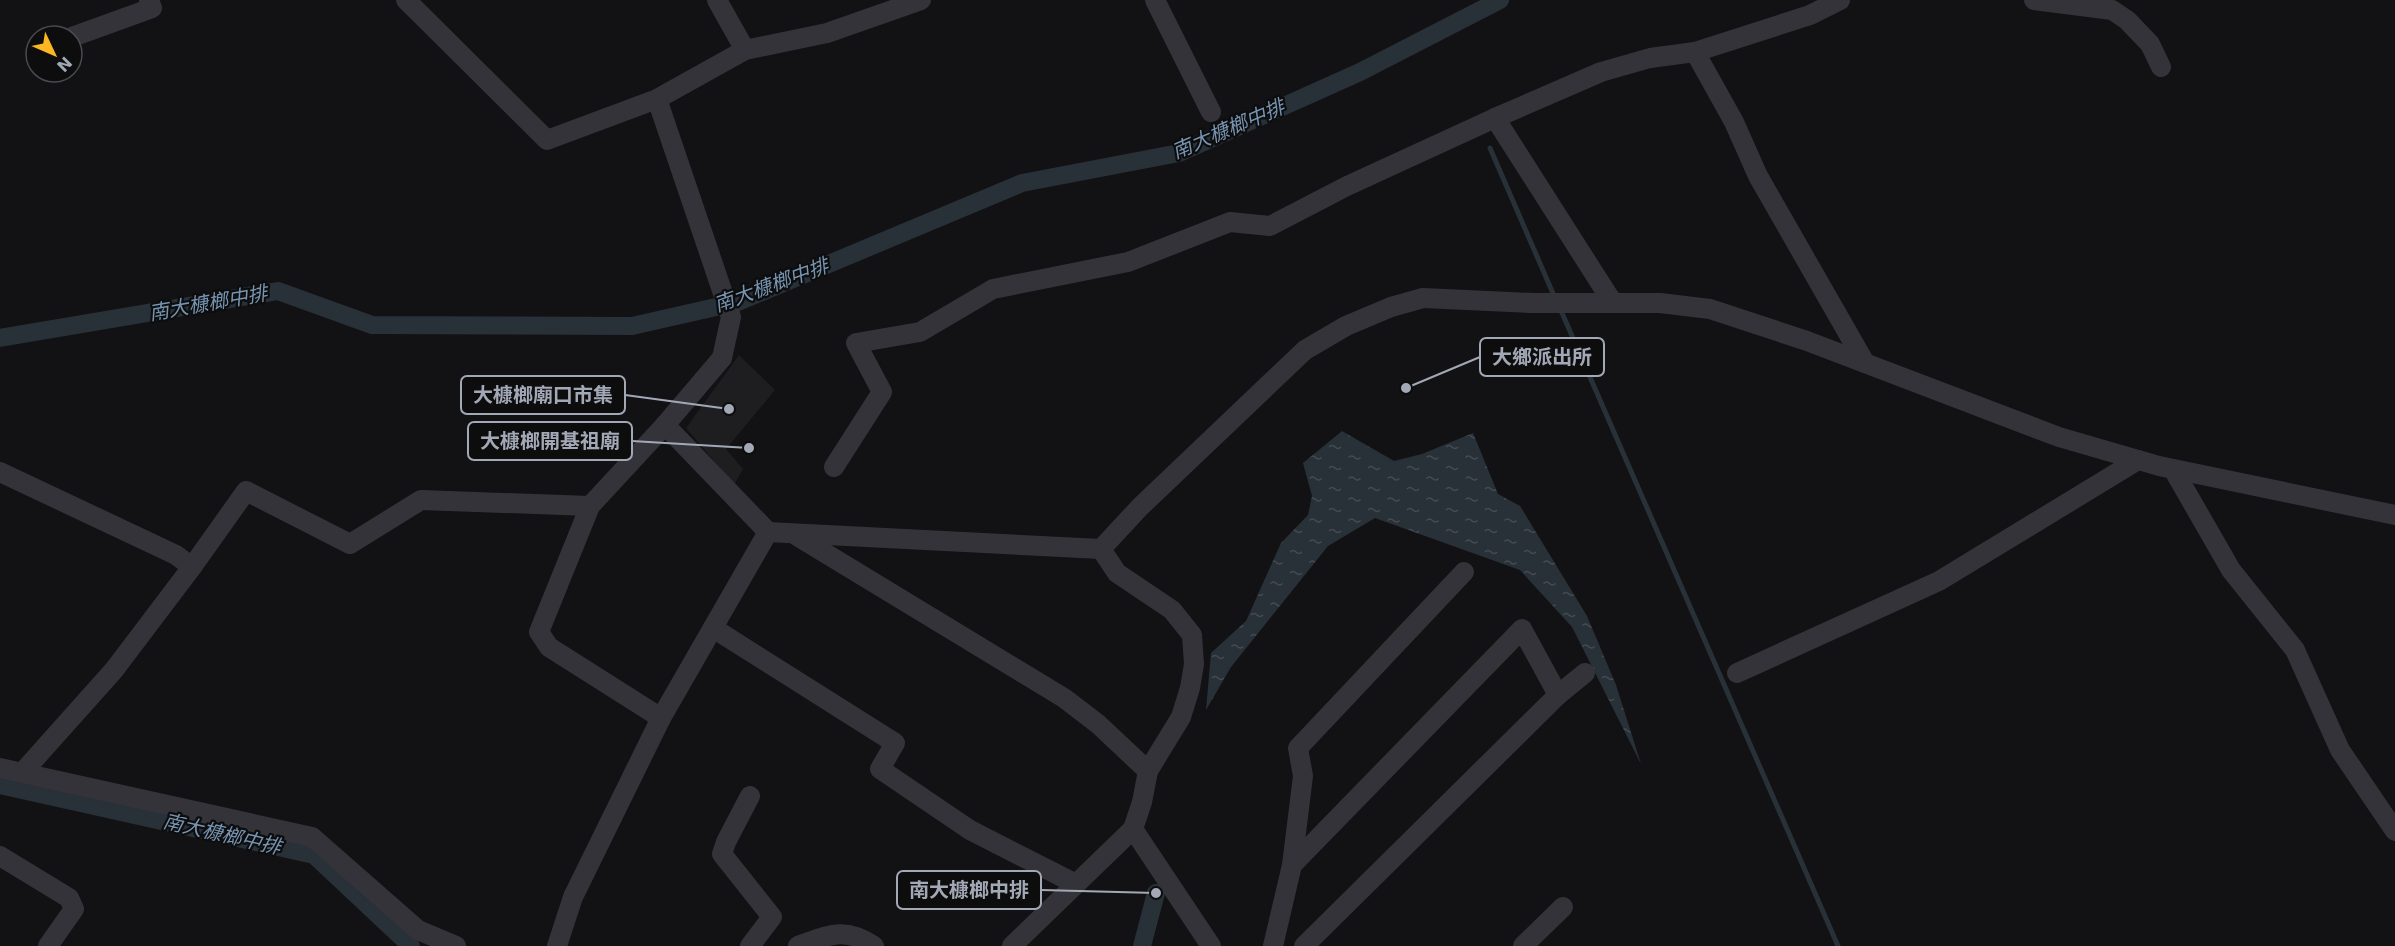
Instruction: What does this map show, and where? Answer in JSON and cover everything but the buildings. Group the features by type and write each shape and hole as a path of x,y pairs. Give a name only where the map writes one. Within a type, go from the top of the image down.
{"street":[{"path":"84,33 152,8 149,0"},
{"path":"406,0 548,140 657,99 746,50 826,33 921,0"},
{"path":"717,0 746,50"},
{"path":"1155,0 1211,111"},
{"path":"834,467 882,392 856,343 920,332 993,289 1128,262 1230,222 1270,226 1347,186 1601,72 1650,58 1695,52 1810,15 1840,0"},
{"path":"2034,0 2112,10 2127,20 2150,44 2161,67"},
{"path":"1695,52 1734,122 1758,176 1865,363"},
{"path":"657,99 731,317 722,358 665,425 590,506 538,632 549,647 661,718"},
{"path":"1495,118 1613,303"},
{"path":"665,425 768,532 1101,549 1140,507 1305,350 1346,326 1391,307 1423,298 1532,303 1659,303 1710,309 1865,363 2059,437 2138,460 2395,515"},
{"path":"1737,673 1939,580 2138,460"},
{"path":"2173,469 2231,570 2295,650 2340,750 2395,831"},
{"path":"0,472 176,555 192,567"},
{"path":"22,773 114,670 246,491 350,544 421,500 590,506"},
{"path":"557,946 573,897 661,718 768,532"},
{"path":"794,534 1064,698 1098,724 1148,771"},
{"path":"1012,946 1133,828 1143,802 1148,771 1181,717 1194,664 1192,635 1172,610 1117,573 1101,549"},
{"path":"1273,946 1292,865 1303,777 1298,748 1464,572"},
{"path":"713,628 895,743 880,769 970,830 1076,884"},
{"path":"1292,865 1522,629 1558,694"},
{"path":"1304,946 1558,694 1585,673"},
{"path":"0,768 312,837 418,930 423,940 456,946"},
{"path":"750,796 722,854 772,917 750,946"},
{"path":"1133,828 1211,946"},
{"path":"0,856 69,898 74,909 48,946"},
{"path":"1523,946 1563,907"},
{"path":"798,946 836,933 859,936 874,946"}],"shaded area":[{"path":"739,355 775,390 726,449 743,469 734,485 686,428"}],"water":[{"path":"1342,431 1394,461 1422,454 1473,433 1498,494 1520,506 1587,616 1616,685 1641,764 1572,627 1520,570 1375,518 1328,546 1231,667 1206,710 1211,653 1246,621 1281,543 1308,515 1312,496 1303,463"}],"waterway":[{"name":"南大槺榔中排","path":"0,338 278,291 372,325 632,326 738,302 1022,183 1179,153 1360,72 1500,0"},
{"path":"1490,148 1555,298"},
{"path":"1559,306 1838,946"},
{"name":"南大槺榔中排","path":"0,785 314,855 411,946"},
{"name":"南大槺榔中排","path":"1142,946 1156,893"}],"place":[{"name":"大鄉派出所","path":"1406,388"},
{"name":"大槺榔廟口市集","path":"729,409"},
{"name":"大槺榔開基祖廟","path":"749,448"},
{"name":"南大槺榔中排","path":"1156,893"}]}
